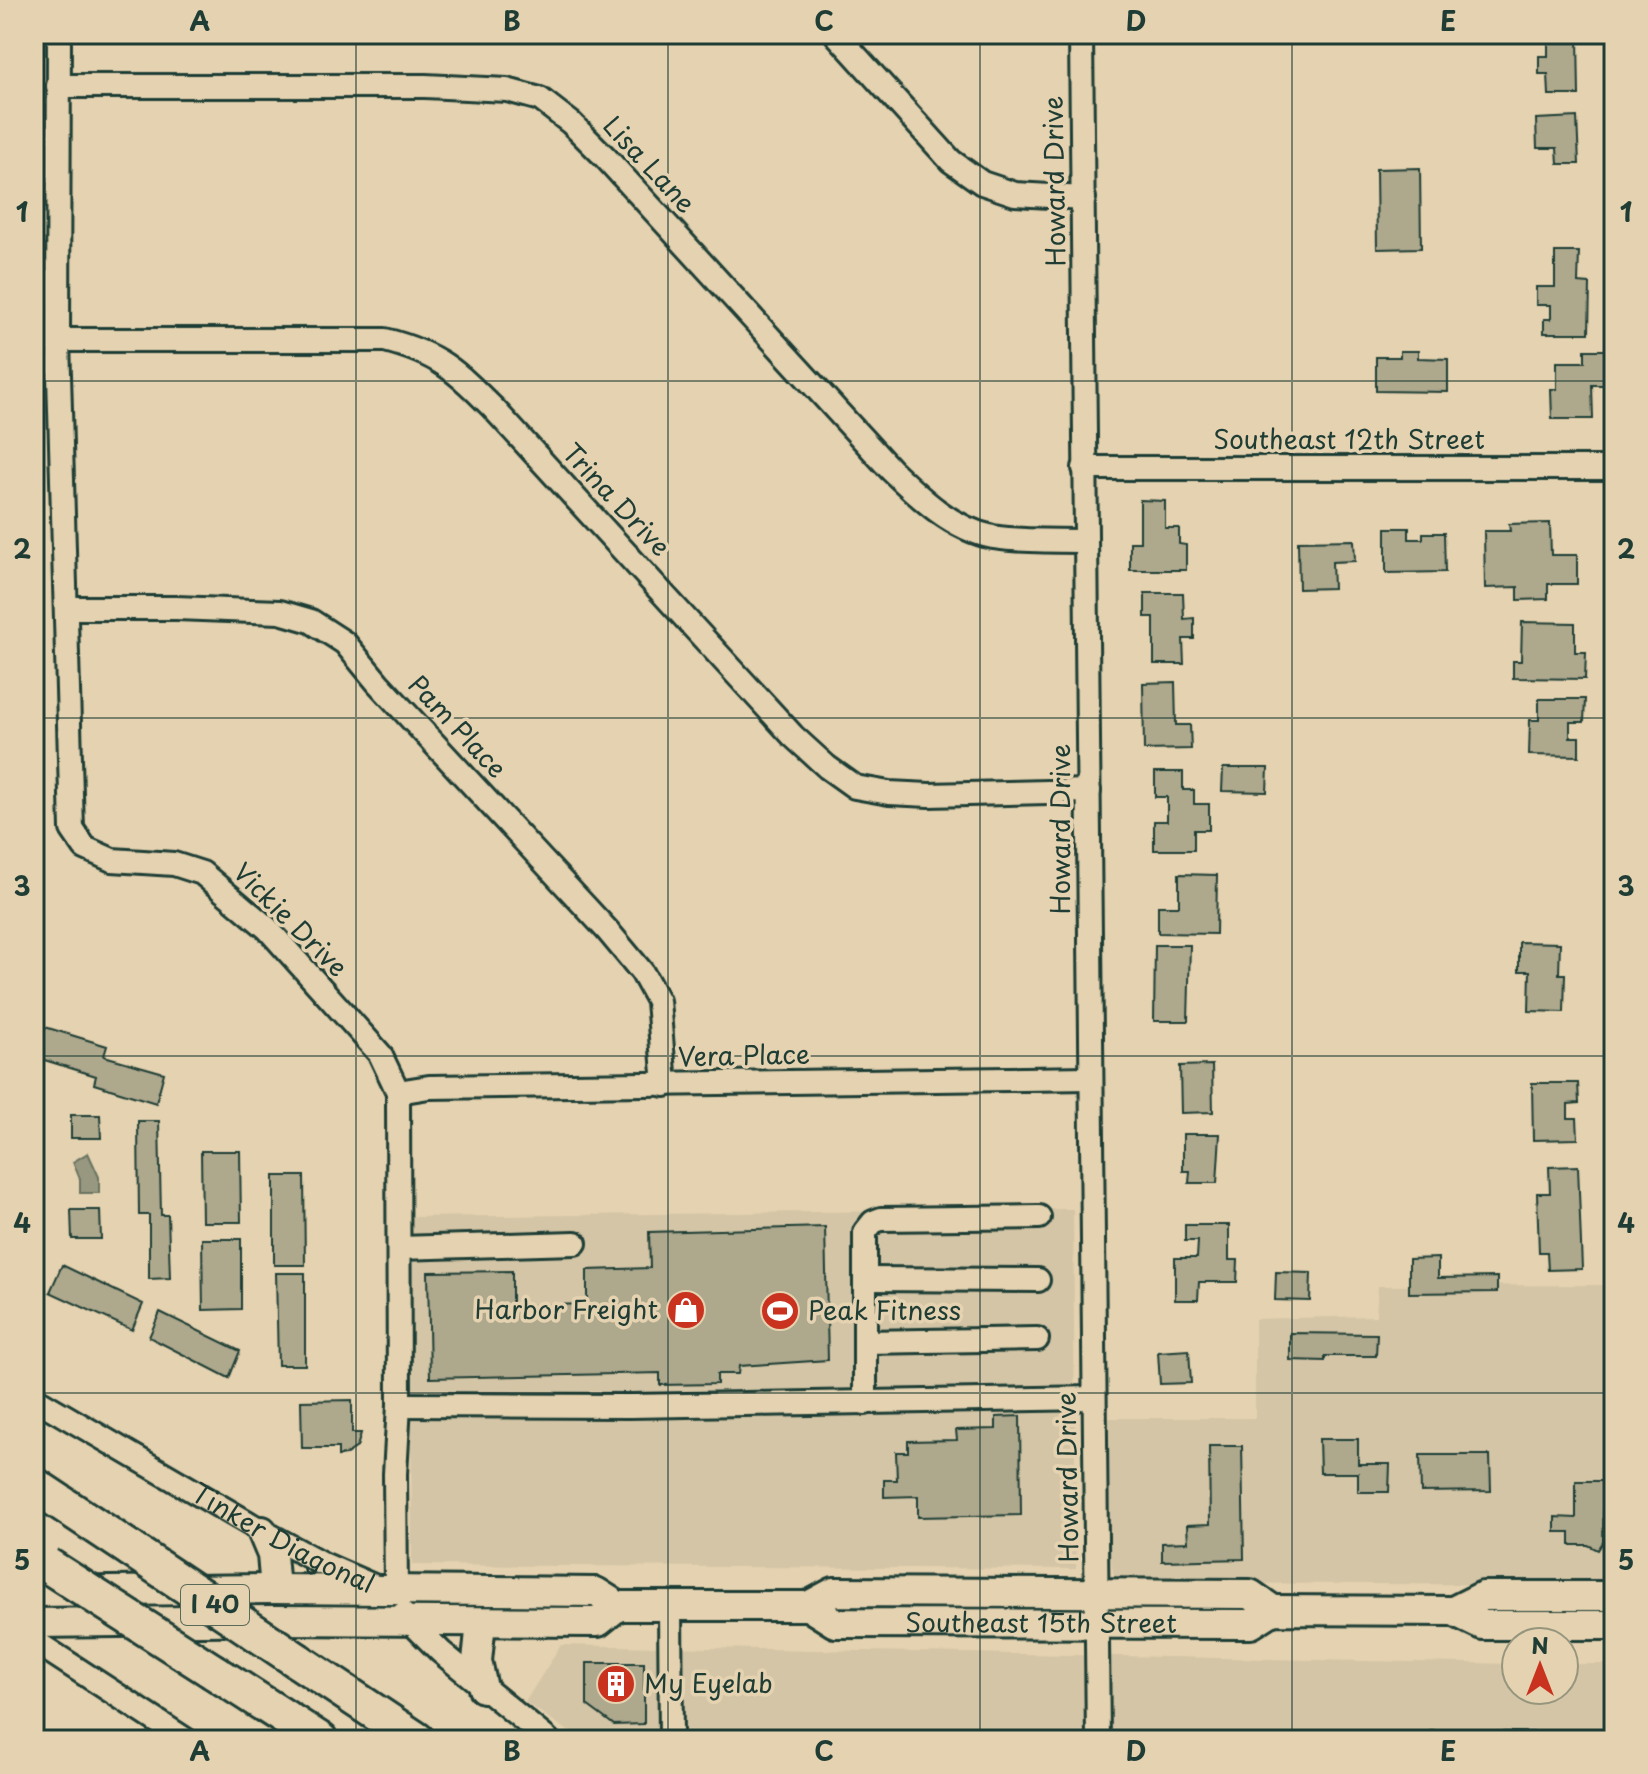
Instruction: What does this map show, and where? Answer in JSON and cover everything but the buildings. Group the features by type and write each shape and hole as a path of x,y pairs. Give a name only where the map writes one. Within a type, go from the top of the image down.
{"highway":[{"name":"I 40","path":"34,1485 417,1740"},
{"name":"I 40","path":"38,1571 214,1672 320,1740"}],"main road":[{"path":"262,1531 272,1555 275,1589"},
{"name":"Southeast 15th Street","path":"38,1571 275,1589 596,1592 618,1606 808,1606 834,1592 1250,1594 1273,1610"},
{"name":"Southeast 15th Street","path":"1453,1611 1483,1596 1614,1596"},
{"name":"Southeast 15th Street","path":"34,1623 598,1622 618,1606"},
{"name":"Southeast 15th Street","path":"808,1606 835,1623 1251,1624 1273,1610 1453,1611 1482,1625 1614,1625"},
{"path":"481,1622 477,1661 483,1688"}],"street":[{"name":"Vickie Drive","path":"59,34 58,340 72,829 85,848 112,860 174,864 202,873 267,928 380,1054 398,1092 399,1405 389,1591"},
{"path":"836,34 951,161 982,183 1015,194 1084,198"},
{"name":"Howard Drive","path":"1081,34 1098,1740"},
{"name":"Lisa Lane","path":"58,86 425,86 507,90 540,99 571,123 605,157 891,470 926,504 962,526 993,537 1086,541"},
{"name":"Trina Drive","path":"34,340 385,340 418,349 456,371 494,409 793,736 855,787 929,795 1089,791"},
{"name":"Southeast 12th Street","path":"1084,468 1614,468"},
{"name":"Pam Place","path":"67,608 280,612 311,621 345,643 642,972 658,1001 665,1085"},
{"name":"Vera Place","path":"398,1092 429,1087 1090,1078"},
{"path":"865,1403 865,1232 873,1222 881,1219 1039,1217"},
{"path":"399,1248 575,1243"},
{"path":"865,1279 1038,1280"},
{"path":"865,1342 1037,1339"},
{"name":"Tinker Diagonal","path":"34,1398 262,1531 389,1591 426,1638 548,1740"},
{"path":"399,1405 643,1406 1094,1398"},
{"path":"670,1606 671,1740"},
{"path":"34,1641 186,1740"}],"shaded area":[{"path":"88,1153 99,1177 99,1193 80,1193 80,1179 73,1162"},
{"path":"1073,1209 1076,1569 412,1565 410,1217"},
{"path":"1614,1285 1614,1585 1135,1583 1117,1578 1113,1573 1107,1529 1109,1418 1255,1418 1255,1319 1376,1316 1378,1286"},
{"path":"561,1645 1500,1664 1500,1706 1580,1706 1580,1664 1614,1664 1614,1740 582,1740 525,1702"}],"place":[{"name":"Harbor Freight","path":"686,1310"},
{"name":"Peak Fitness","path":"780,1311"},
{"name":"My Eyelab","path":"616,1684"}]}
